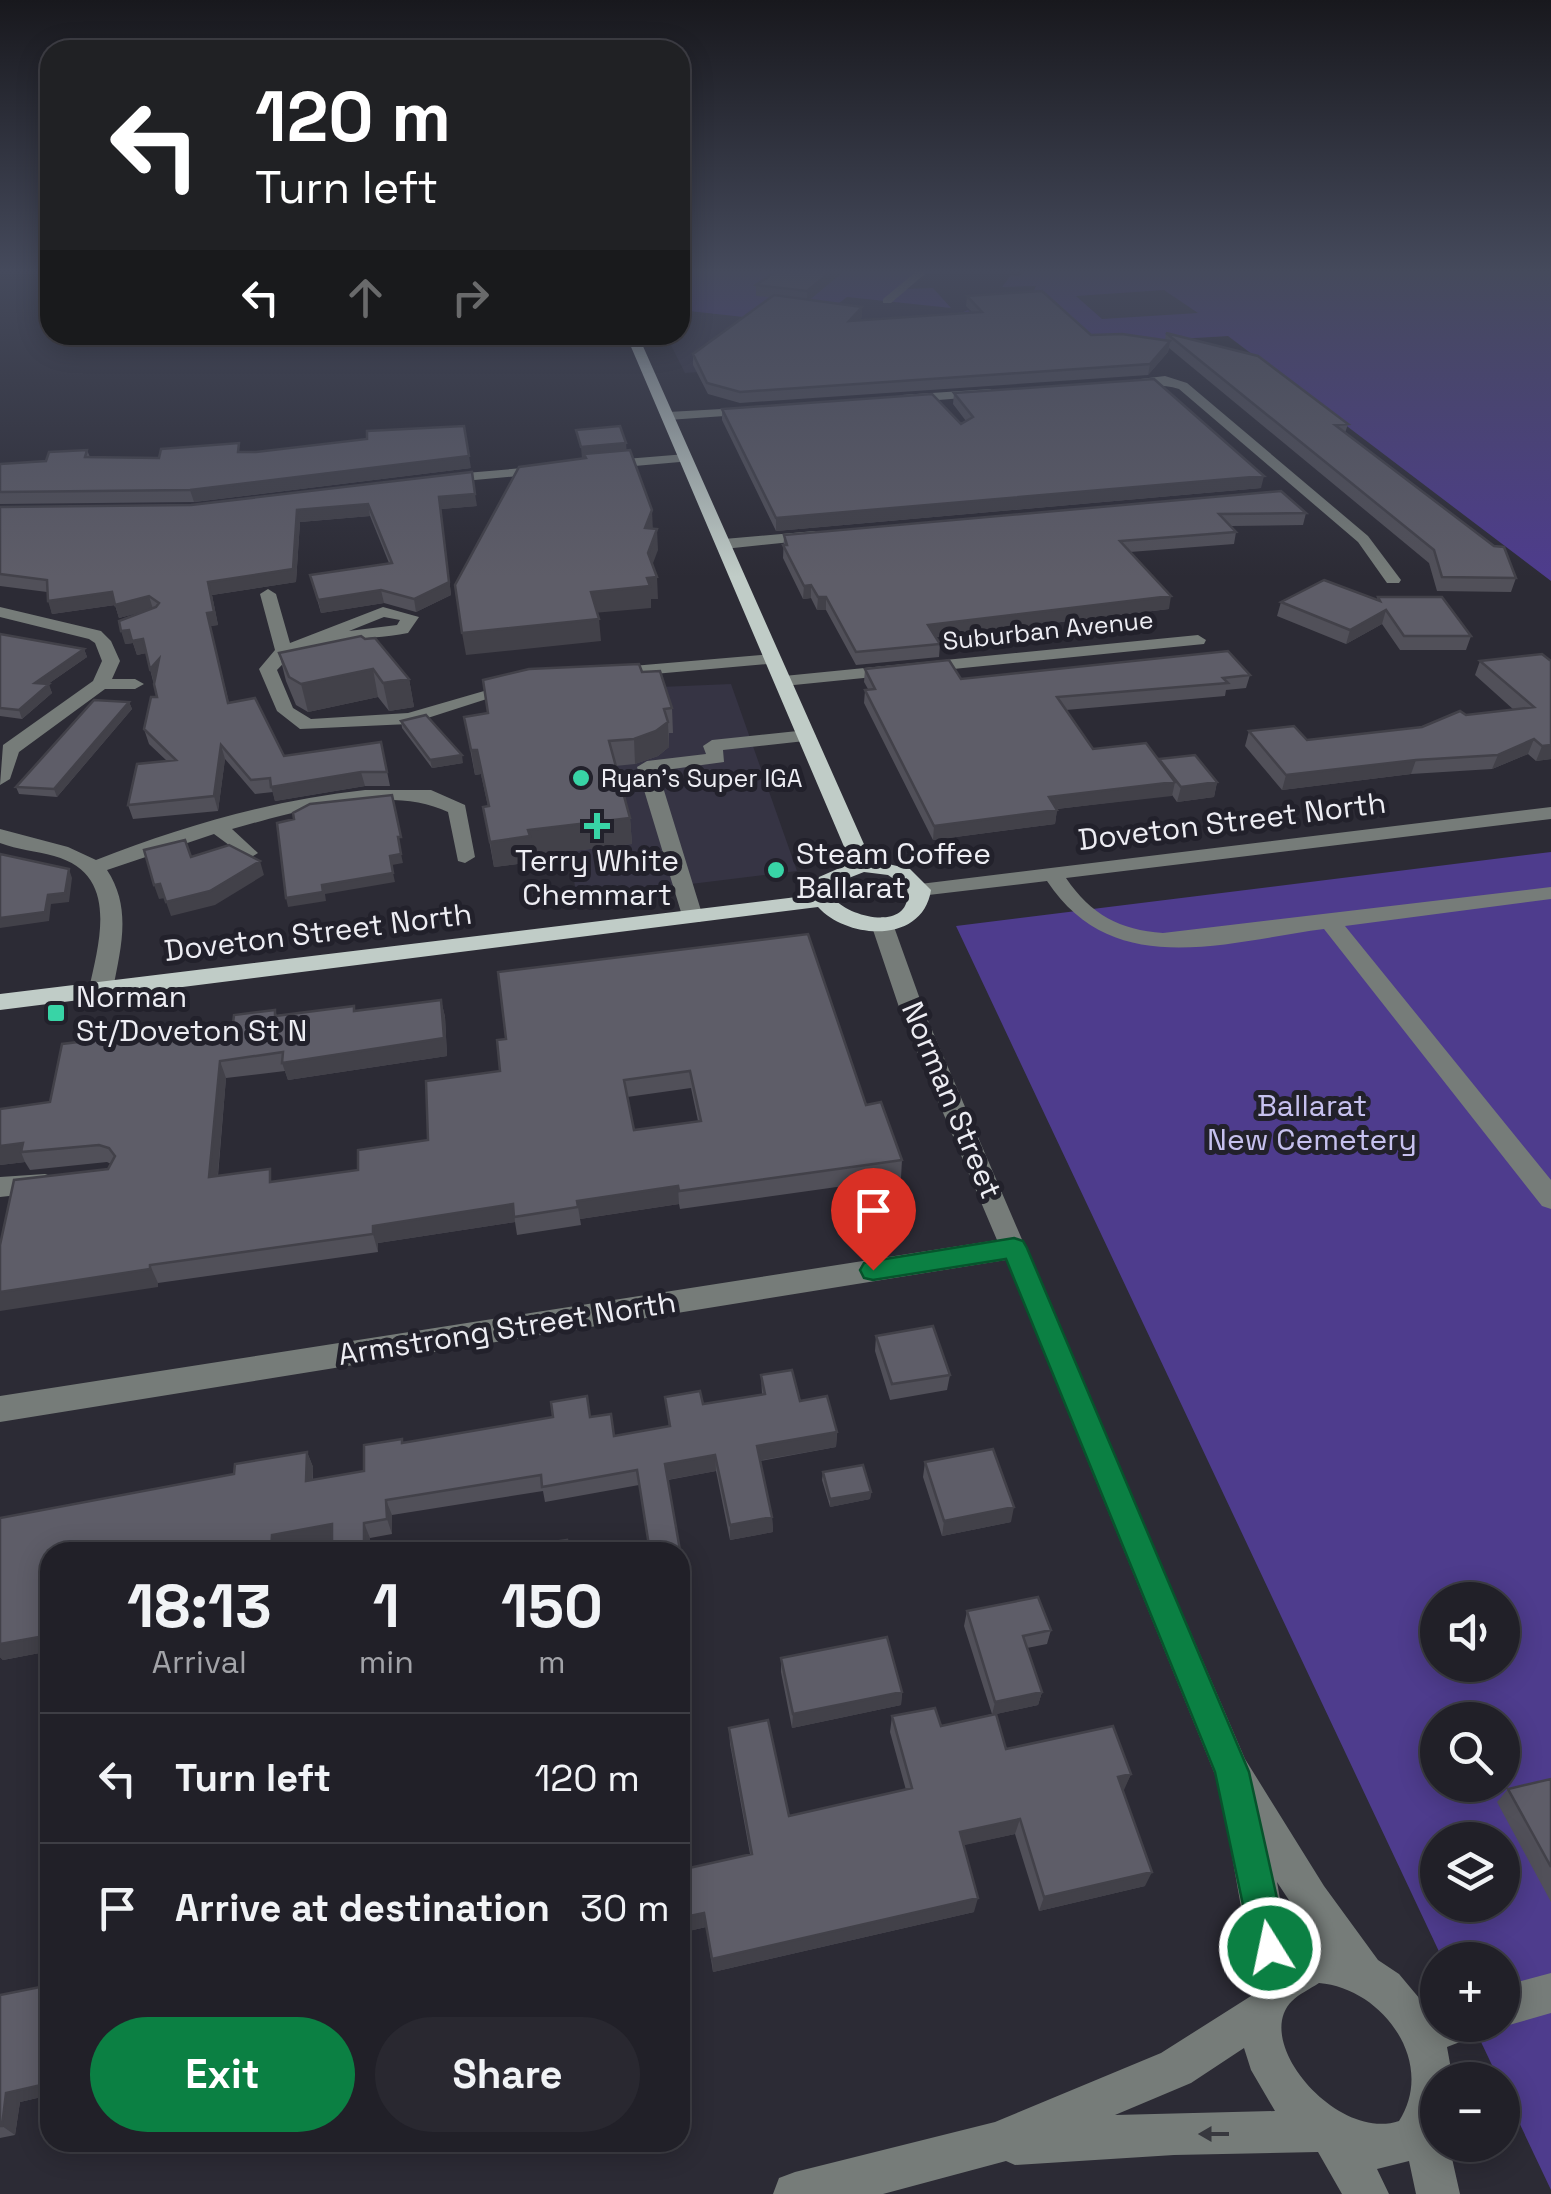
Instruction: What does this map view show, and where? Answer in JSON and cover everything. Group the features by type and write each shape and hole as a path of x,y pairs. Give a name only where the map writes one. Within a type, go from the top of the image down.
{"main road":[{"path":"649,372 863,866"},
{"path":"863,866 892,869 914,882 920,890 917,908 908,916 882,924 838,916 822,900 826,881 835,874 863,866"},
{"name":"Doveton Street North","path":"0,1002 822,900"}],"street":[{"path":"1108,383 1159,380 1180,384 1363,539 1393,580"},
{"path":"877,400 940,401 1012,390"},
{"path":"668,416 761,409"},
{"path":"592,466 686,458"},
{"path":"420,481 555,469"},
{"path":"1288,494 1308,492"},
{"path":"724,544 841,534"},
{"path":"268,594 284,651"},
{"path":"0,612 96,635 103,641 111,661 101,684 5,748 0,779"},
{"path":"96,635 116,626"},
{"name":"Suburban Avenue","path":"784,681 1198,640"},
{"path":"312,641 284,651 268,669 286,711 307,725 409,718 530,684"},
{"path":"592,675 773,658"},
{"path":"101,684 135,684"},
{"path":"692,917 647,767 717,758 712,746 807,736"},
{"path":"95,867 216,826 309,802 365,796 431,796 458,810 465,856"},
{"name":"Doveton Street North","path":"920,890 1551,813"},
{"path":"216,826 248,853"},
{"path":"3,840 88,860 106,878 112,902 112,937 101,989"},
{"path":"1052,874 1067,898 1097,927 1143,941 1187,940 1551,894"},
{"path":"1329,921 1551,1200"},
{"name":"Norman Street","path":"882,924 914,1016 1232,1772 1310,1900 1364,1974"},
{"path":"0,1186 74,1180"},
{"name":"Armstrong Street North","path":"0,1409 1014,1248"},
{"name":"Norman Street","path":"1232,1772 1264,1910 1270,1998"},
{"path":"795,2194 995,2144 1176,2068 1270,1998 1292,1971 1314,1963 1339,1964 1364,1974 1420,2017"},
{"path":"1520,2002 1551,1993"},
{"path":"1270,1998 1261,2042 1268,2075 1286,2107 1325,2142 1367,2194"},
{"path":"995,2144 1174,2133 1325,2142 1364,2156 1388,2154 1408,2143 1420,2129"},
{"path":"1431,2162 1438,2194"}],"shaded area":[{"path":"731,684 797,871 577,898 542,692"}],"green space":[{"path":"1276,372 1551,372 1551,581"},
{"name":"Ballarat New Cemetery","path":"1551,852 1551,2190 1520,2124 1520,2062 1490,2062 1481,2042 1520,2042 1520,1942 1435,1942 1425,1922 1520,1922 1520,1822 1420,1822 1420,1911 956,926"}],"building":[{"path":"702,372 1027,372 740,392 707,383"},
{"path":"1215,372 1280,372 1348,424 1335,425 1494,546 1504,547 1516,578 1442,577 1434,550"},
{"path":"1154,379 1264,476 776,518 722,409 932,394 961,424 973,417 954,393"},
{"path":"464,426 469,456 190,490 0,492 0,464 46,461 49,452 87,450 85,457 159,458 161,449 239,443 238,452 256,452 367,439 367,431"},
{"path":"620,426 626,443 581,447 576,430"},
{"path":"630,450 652,510 645,528 657,529 648,553 657,577 647,578 650,586 591,592 599,619 462,633 455,585 519,467 586,458 584,454"},
{"path":"472,472 475,494 439,497 449,582 414,599 381,590 318,600 310,575 392,563 368,504 297,510 293,569 208,582 214,612 207,613 228,703 255,698 284,756 381,742 387,772 361,772 271,787 270,778 251,780 221,745 214,796 128,805 137,764 176,760 144,729 151,697 157,697 154,684 159,659 150,669 143,639 132,641 129,630 121,631 119,621 159,603 149,596 115,605 112,592 48,601 47,580 0,574 0,507 191,505"},
{"path":"1281,491 1306,513 1219,514 1236,532 1120,541 1171,596 928,625 940,644 856,652 826,597 818,597 811,585 804,586 783,545 787,545 784,535"},
{"path":"1324,580 1380,601 1378,597 1442,597 1471,636 1404,636 1386,610 1350,630 1281,602"},
{"path":"0,634 84,649 35,683 49,684 19,710 0,708"},
{"path":"361,636 375,638 409,679 383,683 373,669 301,684 289,677 279,653"},
{"path":"1228,651 1250,675 1223,678 1228,683 1057,697 1093,749 1146,743 1175,782 1049,797 1057,810 934,826 865,690 875,689 865,669 949,660 961,679"},
{"path":"1542,654 1551,661 1551,745 1542,746 1534,739 1498,755 1286,775 1249,731 1294,726 1307,740 1422,727 1460,711 1466,715 1534,707 1480,661"},
{"path":"639,664 642,672 660,671 672,708 664,709 668,722 656,731 634,739 609,741 630,818 528,830 530,836 490,842 483,807 489,806 477,750 471,750 464,717 488,713 483,680 529,669"},
{"path":"94,700 129,702 54,789 16,787"},
{"path":"426,715 462,755 430,760 401,721"},
{"path":"1195,755 1217,782 1181,787 1159,759"},
{"path":"392,795 401,837 401,854 390,856 393,873 322,885 323,892 286,898 277,823 294,819 293,813 310,804"},
{"path":"185,840 191,857 229,845 260,861 210,891 166,902 160,884 154,885 144,850"},
{"path":"0,854 69,869 65,893 48,895 45,912 0,918"},
{"path":"808,934 866,1105 881,1102 902,1160 679,1191 678,1186 577,1201 578,1207 514,1217 513,1204 373,1226 373,1234 150,1265 150,1269 0,1292 0,1245 14,1180 108,1169 115,1156 109,1148 99,1145 21,1152 23,1143 0,1146 0,1109 50,1102 62,1044 161,1032 159,1043 232,1033 234,1015 275,1010 275,1016 354,1006 354,1011 441,1000 444,1038 282,1063 283,1052 220,1061 209,1177 270,1169 270,1182 358,1170 358,1150 428,1140 426,1081 500,1071 497,1040 506,1039 498,972","holes":["690,1071 701,1121 634,1130 624,1080"]},
{"path":"933,1326 950,1375 892,1384 876,1336"},
{"path":"792,1370 800,1401 827,1396 837,1432 757,1446 772,1517 730,1525 715,1455 665,1464 679,1542 648,1542 637,1470 542,1487 541,1475 386,1500 387,1519 364,1523 364,1542 332,1542 332,1524 272,1535 272,1542 40,1542 40,1637 0,1644 0,1518 234,1474 235,1464 307,1452 306,1481 364,1471 364,1445 402,1439 402,1443 553,1417 551,1402 587,1396 590,1417 611,1414 614,1436 670,1426 665,1397 700,1391 703,1404 765,1394 761,1375"},
{"path":"993,1449 1014,1507 944,1521 925,1462"},
{"path":"863,1465 871,1492 830,1499 823,1472"},
{"path":"1038,1597 1051,1630 1023,1636 1042,1692 995,1702 967,1611"},
{"path":"887,1637 902,1692 793,1714 781,1658"},
{"path":"935,1708 941,1726 996,1714 1006,1749 1113,1726 1131,1774 1118,1777 1152,1872 1044,1897 1020,1819 960,1832 978,1898 712,1959 704,1913 690,1916 690,1868 752,1854 729,1728 768,1720 789,1816 912,1788 892,1716"},
{"path":"1551,1779 1551,1867 1515,1802 1520,1802 1520,1786"},
{"path":"40,1987 40,2085 6,2093 2,2126 0,2126 0,1995"}],"place":[{"name":"Ryan's Super IGA","path":"581,778"},
{"name":"Terry White Chemmart","path":"597,826"},
{"name":"Steam Coffee Ballarat","path":"776,870"},
{"name":"Norman St/Doveton St N","path":"56,1013"}],"route":[{"path":"873,1270 1014,1248 1232,1772 1270,1948"}]}
